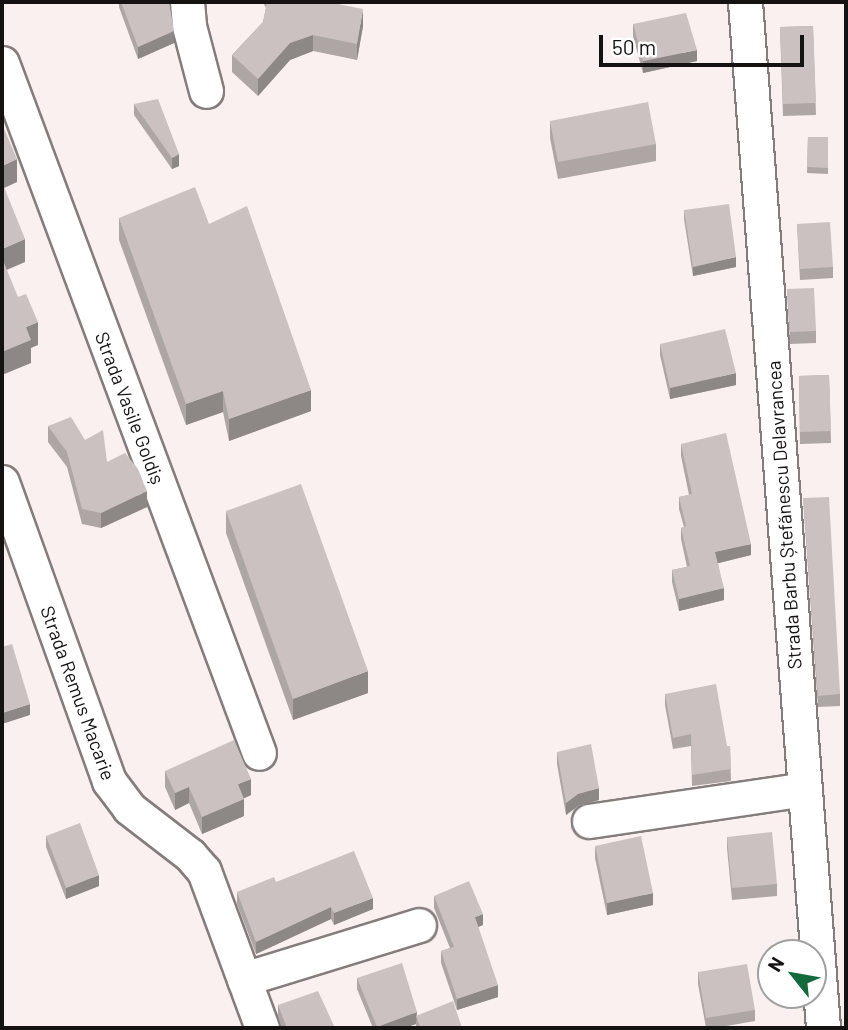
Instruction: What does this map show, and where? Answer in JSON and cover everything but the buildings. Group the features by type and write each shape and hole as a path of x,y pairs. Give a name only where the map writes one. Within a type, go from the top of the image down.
{"street":[{"path":"187,2 189,26 206,91"},
{"name":"Strada Barbu Ștefănescu Delavrancea","path":"745,2 823,1028"},
{"name":"Strada Vasile Goldiș","path":"2,63 259,753"},
{"name":"Strada Remus Macarie","path":"2,482 109,781 129,807 190,855 204,871 261,1028"},
{"path":"589,821 805,789"},
{"path":"244,979 419,925"}]}
